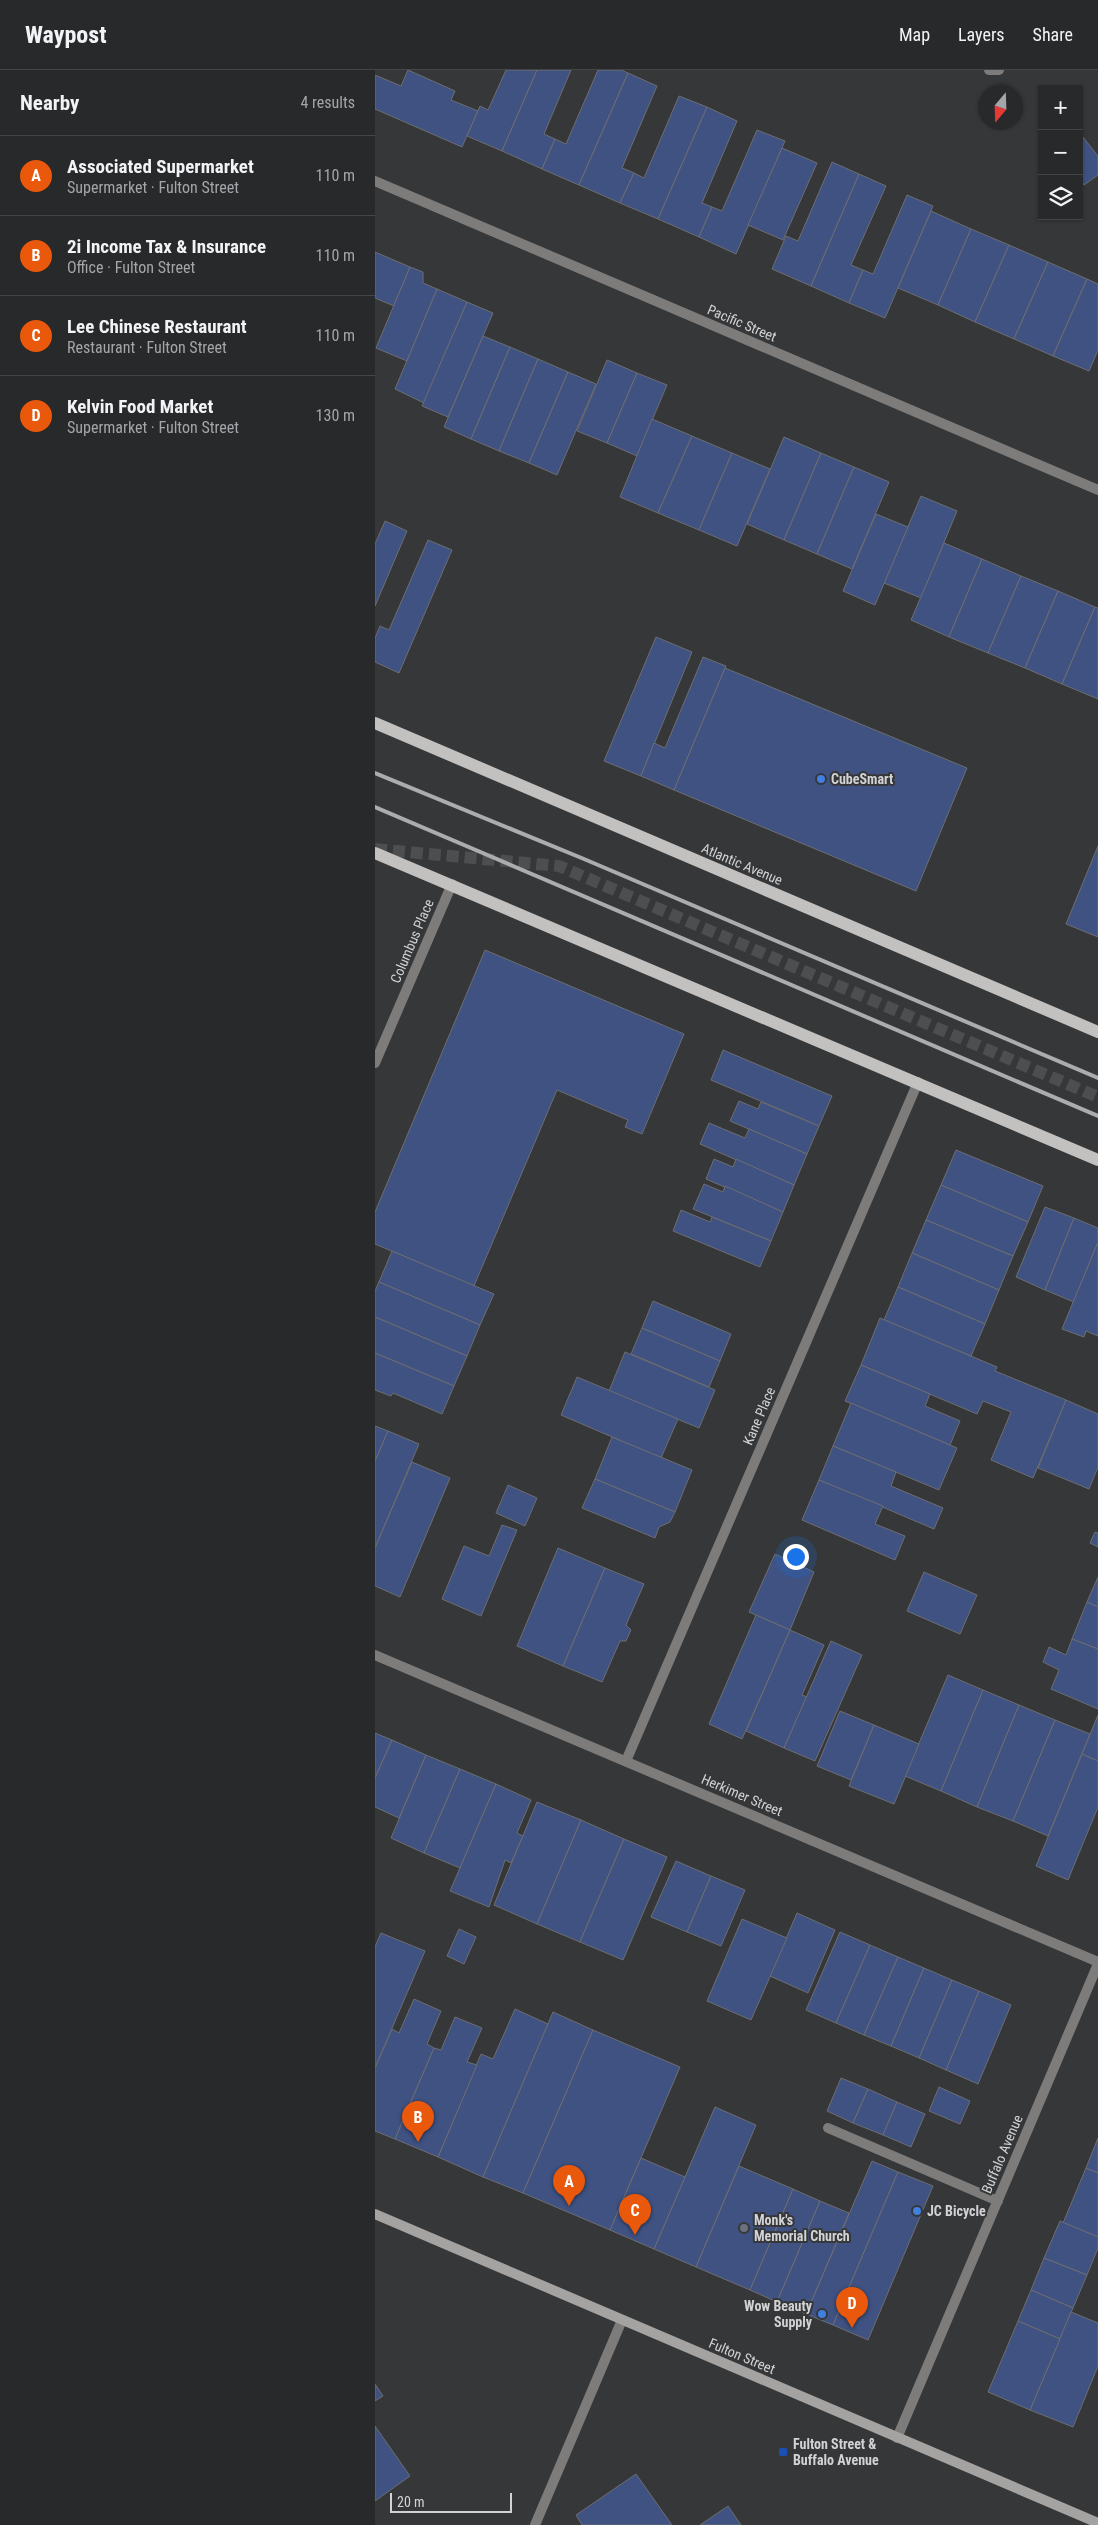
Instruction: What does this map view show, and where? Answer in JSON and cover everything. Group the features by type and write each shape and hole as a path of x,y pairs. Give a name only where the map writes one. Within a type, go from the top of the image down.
{"main road":[{"name":"Atlantic Avenue","path":"375,723 1098,1032"},
{"path":"375,853 452,884 1098,1160"},
{"name":"Fulton Street","path":"375,2214 1098,2523"}],"street":[{"path":"989,70 999,70"},
{"name":"Pacific Street","path":"375,181 1098,490"},
{"name":"Columbus Place","path":"375,1063 452,884"},
{"name":"Kane Place","path":"626,1761 918,1082"},
{"name":"Herkimer Street","path":"375,1654 1098,1963"},
{"name":"Buffalo Avenue","path":"897,2438 1098,1963"},
{"path":"828,2128 998,2201"},
{"path":"535,2525 622,2320"}],"building":[{"path":"408,70 455,91 451,100 478,111 462,147 375,109 375,75 401,86"},
{"path":"506,70 537,70 502,151 467,136 480,106 488,110"},
{"path":"537,70 571,70 544,134 555,139 542,169 502,151"},
{"path":"598,70 621,70 628,73 579,185 542,169 555,139 566,144"},
{"path":"628,73 657,86 622,168 634,173 620,203 579,185"},
{"path":"679,96 707,107 658,219 620,203 634,173 644,178"},
{"path":"707,107 737,121 702,203 712,207 699,237 658,219"},
{"path":"757,130 785,141 736,254 699,237 712,207 722,211"},
{"path":"1083,137 1098,156 1098,175 1084,185"},
{"path":"782,148 817,163 783,240 748,225"},
{"path":"832,162 859,174 811,286 772,269 786,236 798,241"},
{"path":"859,174 886,186 851,265 863,270 849,303 811,286"},
{"path":"907,195 933,206 885,318 849,303 863,270 873,274"},
{"path":"931,211 971,229 938,305 898,288"},
{"path":"971,229 1009,245 975,322 938,305"},
{"path":"1009,245 1048,262 1014,339 975,322"},
{"path":"375,252 410,267 394,306 375,298"},
{"path":"1048,262 1087,279 1053,356 1014,339"},
{"path":"410,267 423,272 423,283 437,289 407,361 376,348"},
{"path":"1087,279 1098,284 1098,350 1089,371 1053,356"},
{"path":"437,289 467,302 424,403 395,389"},
{"path":"467,302 493,313 448,417 422,406"},
{"path":"483,336 510,347 471,439 444,427"},
{"path":"510,347 538,359 499,451 471,439"},
{"path":"538,359 568,372 529,463 499,451"},
{"path":"607,360 637,373 607,443 577,431"},
{"path":"568,372 596,384 557,475 529,463"},
{"path":"637,373 667,385 637,456 607,443"},
{"path":"652,419 692,436 658,513 620,497"},
{"path":"692,436 732,453 699,530 658,513"},
{"path":"784,437 821,453 784,540 747,524"},
{"path":"732,453 770,469 737,546 699,530"},
{"path":"821,453 854,467 817,554 784,540"},
{"path":"854,467 889,482 852,569 817,554"},
{"path":"921,496 957,511 921,598 884,583"},
{"path":"876,514 908,527 875,605 843,591"},
{"path":"385,521 407,531 375,606 375,544"},
{"path":"428,540 452,550 399,673 375,662 375,638 380,626 389,630"},
{"path":"944,543 982,559 949,637 911,620"},
{"path":"982,559 1021,576 988,653 949,637"},
{"path":"1021,576 1058,591 1025,668 988,653"},
{"path":"1058,591 1095,607 1062,684 1025,668"},
{"path":"1095,607 1098,608 1098,699 1062,684"},
{"path":"656,637 692,652 641,776 604,761"},
{"path":"703,657 726,666 674,790 641,776 654,743 665,748"},
{"name":"CubeSmart","path":"725,668 967,768 916,891 674,790"},
{"path":"1098,846 1098,937 1066,924"},
{"path":"485,950 684,1034 642,1134 625,1127 628,1120 557,1090 474,1286 375,1244 375,1212"},
{"path":"723,1050 832,1096 819,1126 711,1080"},
{"path":"739,1101 758,1109 761,1102 819,1126 807,1154 730,1121"},
{"path":"709,1123 745,1138 749,1129 807,1154 794,1185 700,1144"},
{"path":"956,1150 1043,1186 1028,1222 941,1185"},
{"path":"714,1159 733,1167 736,1159 794,1185 783,1212 706,1179"},
{"path":"704,1184 723,1192 725,1186 783,1212 771,1241 693,1209"},
{"path":"941,1185 1028,1222 1013,1256 926,1220"},
{"path":"1045,1207 1074,1218 1045,1290 1016,1277"},
{"path":"681,1210 710,1222 712,1217 771,1241 760,1267 673,1231"},
{"path":"1074,1218 1098,1228 1098,1242 1074,1302 1045,1290"},
{"path":"926,1220 1013,1256 999,1290 912,1253"},
{"path":"1098,1242 1098,1336 1086,1331 1084,1337 1062,1329"},
{"path":"392,1251 494,1294 480,1325 379,1282"},
{"path":"912,1253 999,1290 985,1324 898,1287"},
{"path":"379,1282 480,1325 467,1356 375,1317 375,1291"},
{"path":"898,1287 985,1324 971,1356 884,1320"},
{"path":"653,1301 731,1334 720,1361 642,1328"},
{"path":"375,1317 467,1356 454,1386 375,1353"},
{"path":"880,1318 997,1367 995,1371 1066,1400 1033,1478 991,1460 1011,1412 983,1401 977,1414 861,1365"},
{"path":"642,1328 720,1361 709,1387 631,1354"},
{"path":"625,1352 715,1390 699,1428 609,1391"},
{"path":"375,1353 454,1386 442,1414 393,1393 391,1396 375,1390"},
{"path":"861,1365 930,1394 925,1406 960,1421 950,1445 845,1401"},
{"path":"577,1377 678,1419 661,1458 561,1415"},
{"path":"1066,1400 1098,1414 1098,1467 1089,1489 1038,1468"},
{"path":"851,1403 957,1448 939,1490 833,1446"},
{"path":"375,1426 388,1431 375,1461"},
{"path":"388,1431 419,1444 375,1548 375,1461"},
{"path":"612,1437 692,1470 675,1512 595,1479"},
{"path":"833,1446 896,1472 891,1486 943,1508 934,1529 819,1480"},
{"path":"412,1462 450,1478 400,1597 375,1586 375,1548"},
{"path":"595,1479 675,1512 670,1522 659,1527 655,1538 582,1508"},
{"path":"819,1480 883,1506 875,1524 905,1536 895,1560 802,1520"},
{"path":"508,1485 537,1498 525,1526 496,1513"},
{"path":"502,1525 517,1530 481,1616 442,1599 464,1546 489,1556"},
{"path":"1095,1532 1098,1533 1098,1547 1090,1543"},
{"path":"558,1548 605,1568 563,1666 517,1646"},
{"path":"775,1554 814,1572 790,1630 749,1612"},
{"path":"605,1568 644,1584 626,1625 631,1630 626,1641 620,1641 602,1682 563,1666"},
{"path":"924,1572 977,1595 960,1634 907,1611"},
{"path":"1098,1577 1098,1607 1087,1602"},
{"path":"1087,1602 1098,1607 1098,1649 1072,1639"},
{"path":"756,1615 790,1630 742,1739 709,1724"},
{"path":"790,1630 824,1645 802,1695 807,1697 784,1748 746,1731"},
{"path":"1072,1639 1098,1649 1098,1709 1051,1689 1059,1670 1043,1662 1049,1647 1066,1655"},
{"path":"831,1641 862,1655 815,1761 784,1748"},
{"path":"948,1675 983,1690 941,1791 905,1776"},
{"path":"983,1690 1019,1705 977,1807 941,1791"},
{"path":"1019,1705 1055,1720 1013,1821 977,1807"},
{"path":"840,1711 874,1725 851,1780 817,1766"},
{"path":"1098,1715 1098,1761 1082,1754"},
{"path":"1055,1720 1090,1734 1048,1836 1013,1821"},
{"path":"874,1725 919,1744 894,1804 849,1786"},
{"path":"375,1733 392,1740 375,1778"},
{"path":"392,1740 426,1755 399,1818 375,1807 375,1778"},
{"path":"1082,1754 1098,1761 1098,1807 1068,1880 1036,1866"},
{"path":"426,1755 460,1769 424,1853 391,1838"},
{"path":"460,1769 496,1784 460,1868 424,1853"},
{"path":"496,1784 531,1800 517,1833 523,1836 511,1863 505,1860 489,1907 450,1891"},
{"path":"537,1802 581,1820 537,1924 494,1905"},
{"path":"581,1820 624,1839 580,1942 537,1924"},
{"path":"624,1839 667,1857 623,1960 580,1942"},
{"path":"676,1861 711,1876 687,1932 651,1917"},
{"path":"711,1876 745,1890 721,1946 687,1932"},
{"path":"797,1913 835,1930 808,1993 770,1976"},
{"path":"742,1919 787,1938 751,2020 707,2001"},
{"path":"459,1929 476,1937 464,1964 447,1956"},
{"path":"840,1932 870,1945 836,2023 806,2010"},
{"path":"381,1933 425,1951 375,2068 375,1947"},
{"path":"870,1945 898,1957 864,2035 836,2023"},
{"path":"898,1957 924,1968 891,2046 864,2035"},
{"path":"924,1968 952,1980 919,2058 891,2046"},
{"path":"952,1980 979,1991 946,2070 919,2058"},
{"path":"979,1991 1011,2005 978,2084 946,2070"},
{"path":"414,1999 441,2011 427,2044 434,2048 395,2139 375,2131 375,2068 392,2029 399,2033"},
{"path":"515,2009 548,2024 483,2177 438,2157 481,2054 493,2059"},
{"path":"553,2012 593,2030 523,2193 483,2177"},
{"path":"455,2017 482,2028 467,2062 477,2065 438,2157 395,2139 434,2048 441,2050"},
{"path":"593,2030 680,2067 610,2230 523,2193"},
{"path":"841,2078 868,2089 853,2123 827,2111"},
{"path":"939,2087 970,2101 960,2124 929,2111"},
{"path":"868,2089 897,2102 883,2135 853,2123"},
{"path":"897,2102 925,2114 911,2147 883,2135"},
{"path":"715,2107 756,2125 696,2267 654,2249"},
{"path":"1098,2138 1098,2173 1086,2168"},
{"path":"641,2158 685,2177 654,2249 610,2230"},
{"path":"872,2161 898,2172 833,2325 806,2314"},
{"name":"Monk's Memorial Church","path":"739,2166 793,2189 750,2290 696,2267"},
{"path":"1086,2168 1098,2173 1098,2237 1063,2223"},
{"path":"898,2172 933,2186 868,2340 833,2325"},
{"path":"793,2189 820,2201 777,2302 750,2290"},
{"path":"820,2201 849,2213 806,2314 777,2302"},
{"path":"1060,2221 1098,2237 1098,2248 1087,2275 1044,2258"},
{"path":"1044,2258 1087,2275 1073,2308 1031,2290"},
{"path":"1031,2290 1073,2308 1060,2339 1018,2321"},
{"path":"1071,2312 1098,2323 1098,2366 1073,2427 1030,2410"},
{"path":"1018,2321 1060,2339 1030,2410 988,2392"},
{"path":"375,2384 383,2396 375,2401"},
{"path":"375,2426 410,2476 375,2501"},
{"path":"636,2474 672,2525 582,2525 576,2515"},
{"path":"728,2506 741,2525 700,2525"}],"tunnel":[{"path":"375,849 559,866 1098,1097"}],"railway":[{"path":"375,773 584,859 1098,1078"},
{"path":"375,807 1098,1116"}],"place":[{"name":"CubeSmart","path":"821,779"},
{"name":"2i Income Tax & Insurance","path":"418,2142"},
{"name":"Associated Supermarket","path":"569,2206"},
{"name":"JC Bicycle","path":"917,2211"},
{"name":"Monk's Memorial Church","path":"744,2228"},
{"name":"Lee Chinese Restaurant","path":"635,2235"},
{"name":"Wow Beauty Supply","path":"822,2314"},
{"name":"Kelvin Food Market","path":"852,2328"},
{"name":"Fulton Street & Buffalo Avenue","path":"783,2452"}]}
